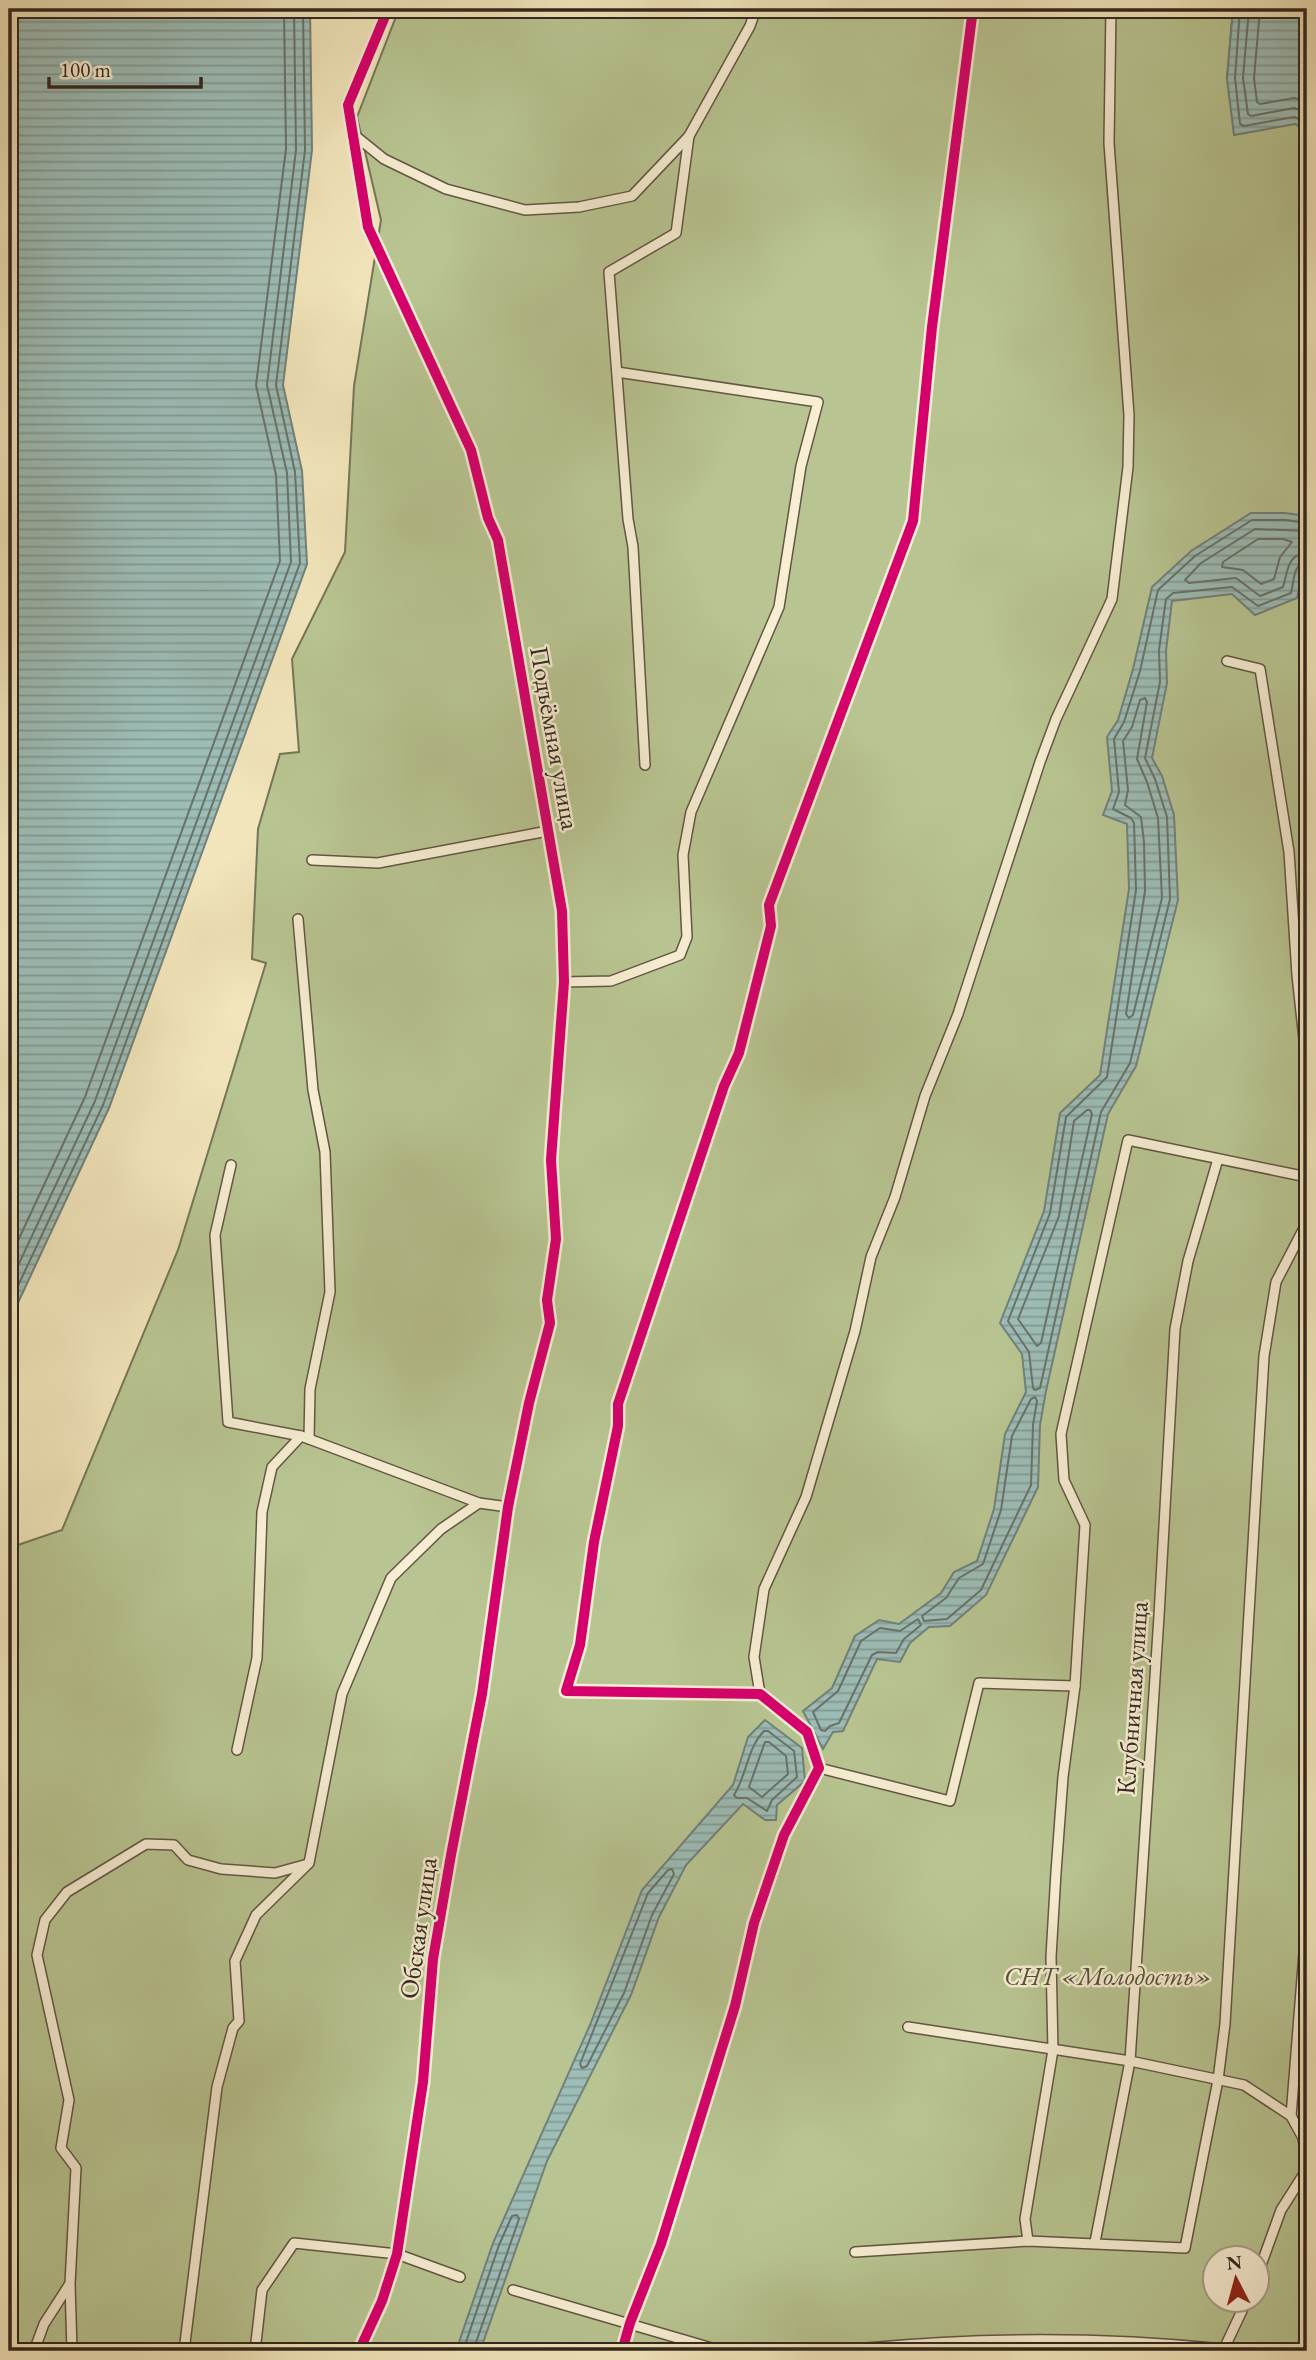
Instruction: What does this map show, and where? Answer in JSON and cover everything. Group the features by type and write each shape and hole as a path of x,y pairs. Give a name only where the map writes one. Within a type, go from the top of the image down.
{"street":[{"name":"Подъёмная улица","path":"388,9 348,105 368,227 471,450 488,518 498,540 562,911 564,982 551,1160 556,1239 547,1300 550,1323 529,1403 508,1507"},
{"path":"353,135 384,159 446,188 525,211 579,207 632,196 689,136 750,26 755,9"},
{"path":"622,2351 661,2244 735,2006 754,1923 783,1835 819,1768 807,1732 760,1694 566,1691 580,1645 594,1542 618,1426 618,1404 724,1086 739,1053 771,926 769,905 912,522 932,327 973,9"},
{"path":"760,1694 754,1657 764,1589 806,1497 855,1331 871,1257 895,1197 925,1096 958,1014 1035,775 1056,719 1112,599 1128,467 1129,415 1109,143 1111,9"},
{"path":"645,765 633,547 628,519 609,272 676,233 689,136"},
{"path":"564,982 611,981 680,955 687,937 683,855 691,812 779,607 801,466 818,402 617,372"},
{"path":"1227,661 1260,669 1289,852 1297,975 1307,1067"},
{"path":"312,860 378,863 548,831"},
{"path":"237,1750 257,1658 262,1512 272,1467 305,1437 310,1389 330,1292 325,1152 313,1090 298,919"},
{"path":"1028,2241 1024,2219 1053,2050 1052,1944 1063,1777 1075,1686 1085,1525 1064,1480 1061,1434 1128,1140 1307,1177"},
{"name":"Клубничная улица","path":"1096,2242 1130,2061 1175,1329 1188,1261 1218,1158"},
{"path":"231,1165 215,1235 228,1422 305,1437 479,1503 508,1507"},
{"path":"855,2252 1028,2241 1185,2248 1226,2024 1264,1356 1276,1282 1307,1217"},
{"path":"184,2351 217,2087 233,2028 239,2021 235,1961 256,1915 309,1863 342,1694 391,1578 441,1529 479,1503"},
{"name":"Обская улица","path":"359,2351 383,2301 397,2254 423,2082 433,1959 450,1855 482,1694 508,1507"},
{"path":"819,1768 950,1801 979,1683 1075,1686"},
{"path":"72,2351 70,2284 76,2168 61,2148 69,2100 37,1955 45,1920 67,1892 146,1844 174,1845 188,1860 221,1869 275,1873 309,1863"},
{"path":"1291,2116 1307,1916"},
{"path":"908,2027 1130,2061 1244,2085 1291,2116 1303,2138 1307,2162"},
{"path":"1269,2244 1281,2210 1307,2169"},
{"path":"255,2351 262,2290 294,2243 397,2254 460,2277"},
{"path":"34,2351 44,2324 70,2284"},
{"path":"513,2290 722,2351"},
{"path":"862,2350 929,2342 1147,2341 1223,2350 1241,2314"}],"green space":[{"name":"СНТ «Молодость»","path":"399,9 1233,9 1227,79 1307,130 1307,2351 9,2351 9,1548 62,1530 178,1250 266,963 252,959 258,829 280,754 299,752 292,659 345,552 354,386 381,220 357,117"}],"water":[{"path":"9,9 310,9 312,150 283,385 302,471 307,564 109,1108 9,1322"},
{"path":"1233,9 1307,9 1307,130 1295,124 1234,135 1227,79"},
{"path":"1251,513 1307,516 1307,568 1304,569 1297,598 1255,615 1232,594 1172,601 1166,651 1167,683 1152,758 1162,776 1174,815 1178,900 1136,1066 1108,1114 1046,1391 1040,1425 1038,1487 986,1595 950,1626 929,1627 910,1643 900,1662 877,1659 843,1731 833,1732 823,1749 803,1711 832,1688 855,1636 879,1620 899,1624 941,1593 954,1572 977,1561 994,1509 1005,1434 1026,1392 1022,1354 1000,1323 1044,1211 1060,1113 1100,1075 1129,889 1127,824 1103,815 1112,791 1107,737 1118,720 1152,587 1191,551"},
{"path":"765,1720 802,1748 805,1781 777,1805 776,1820 765,1820 743,1804 686,1865 659,1917 631,1995 547,2161 480,2351 456,2351 493,2243 590,2025 642,1890 733,1785 748,1737"}],"cycle path":[{"path":"359,2351 382,2301 397,2254 423,2082 433,1959 482,1694 508,1507 529,1403 550,1323 547,1300 556,1239 551,1160 564,982 562,911 498,540 488,518 471,450 368,227 348,105 388,9"},
{"path":"622,2351 661,2244 735,2006 754,1923 784,1835 819,1768 807,1732 760,1694 566,1691 580,1645 594,1542 618,1426 618,1404 724,1086 739,1053 771,926 769,905 913,521 932,327 973,9"}]}
